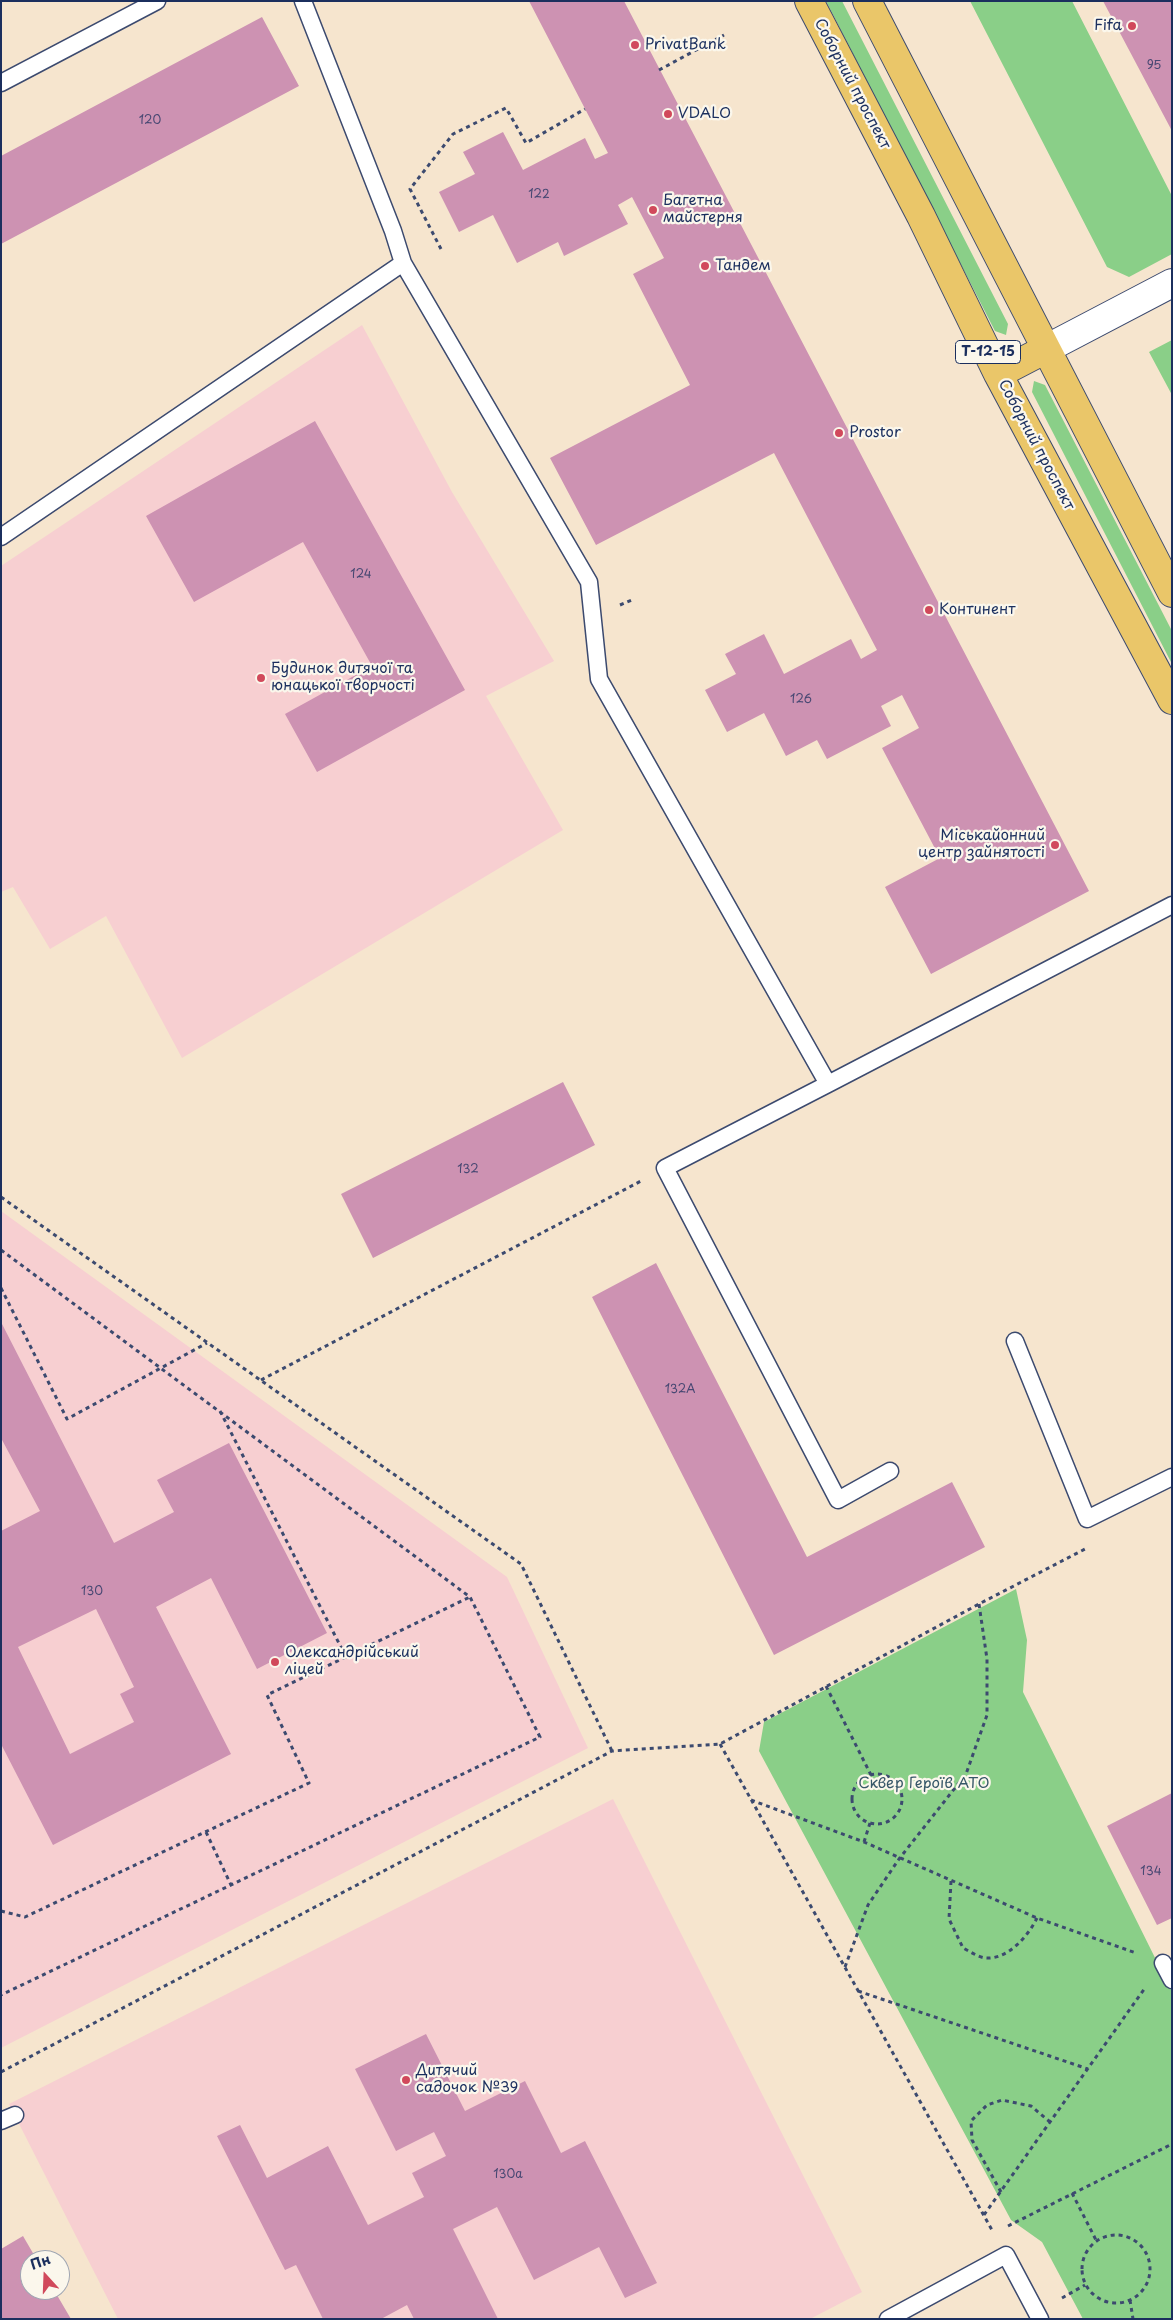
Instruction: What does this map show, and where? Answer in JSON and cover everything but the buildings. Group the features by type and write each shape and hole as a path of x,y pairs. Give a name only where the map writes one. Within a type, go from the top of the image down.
{"main road":[{"name":"Соборний проспект","path":"809,1 921,216 998,374 1172,700"},
{"name":"Т-12-15","path":"867,1 1172,593"},
{"path":"998,374 1046,349"}],"street":[{"path":"1046,349 1172,283"}],"lane":[{"path":"1,83 158,1"},
{"path":"303,1 393,231 403,263 589,582 599,679 828,1084"},
{"path":"1,536 403,263"},
{"path":"890,1471 838,1500 666,1168 1172,905"},
{"path":"1015,1340 1087,1519 1172,1477"},
{"path":"1162,1963 1172,1980"},
{"path":"888,2319 1006,2255 1040,2319"}],"path":[{"path":"659,70 724,35"},
{"path":"441,249 410,190 453,134 506,108 526,143 585,109"},
{"path":"615,607 634,598"},
{"path":"261,1380 666,1168"},
{"path":"1,1197 521,1564 612,1751"},
{"path":"1,1250 470,1597 540,1737 1,1995"},
{"path":"1,1288 67,1419 207,1342"},
{"path":"219,1410 346,1657"},
{"path":"1,2072 612,1751 720,1744 979,1604 1093,1546"},
{"path":"1,1911 26,1917 309,1782 267,1695 470,1597"},
{"path":"844,1967 868,1905 900,1859 966,1774 987,1715 987,1659 979,1604"},
{"path":"826,1686 872,1775"},
{"path":"720,1744 1006,2255"},
{"path":"880,1774 894,1782 901,1796 898,1812 886,1822 870,1823 857,1814 852,1799 858,1784 864,1778 880,1774"},
{"path":"751,1800 864,1842 1037,1918 1162,1963 984,2215"},
{"path":"864,1842 870,1823"},
{"path":"206,1832 231,1884"},
{"path":"951,1881 949,1919 963,1948 985,1958 1007,1953 1029,1934 1037,1918"},
{"path":"858,1991 1088,2069"},
{"path":"1001,2192 972,2140 971,2121 987,2105 1002,2100 1031,2106 1050,2122"},
{"path":"994,2233 1072,2192 1172,2144"},
{"path":"1072,2192 1096,2240"},
{"path":"1118,2234 1129,2237 1139,2243 1146,2252 1150,2262 1150,2274 1140,2294 1120,2303 1100,2300 1091,2293 1085,2285 1082,2275 1084,2255 1096,2240 1107,2235 1118,2234"},
{"path":"1130,2300 1133,2319"}],"shaded area":[{"name":"Будинок дитячої та юнацької творчості","path":"362,325 452,492 554,661 486,696 563,830 182,1058 106,916 50,949 13,887 1,892 1,566"},
{"name":"Олександрійський ліцей","path":"1,1211 507,1577 588,1748 1,2048"},
{"name":"Дитячий садочок №39","path":"613,1799 862,2292 810,2319 118,2319 9,2104"}],"green space":[{"path":"826,1 842,1 1008,324 1006,335 995,331"},
{"path":"970,1 1072,1 1172,196 1172,254 1129,277 1107,267"},
{"path":"1172,340 1172,395 1149,352"},
{"path":"1034,381 1045,385 1172,631 1172,664 1032,392"},
{"name":"Сквер Героїв АТО","path":"1016,1589 1027,1640 1023,1692 1172,1992 1172,2319 1083,2319 1042,2242 1011,2220 759,1751 764,1722"}],"place":[{"name":"Fifa","path":"1132,26"},
{"name":"PrivatBank","path":"635,45"},
{"name":"VDALO","path":"668,114"},
{"name":"Багетна майстерня","path":"653,210"},
{"name":"Тандем","path":"705,266"},
{"name":"Prostor","path":"839,433"},
{"name":"Континент","path":"929,610"},
{"name":"Будинок дитячої та юнацької творчості","path":"261,678"},
{"name":"Міськайонний центр зайнятості","path":"1055,845"},
{"name":"Олександрійський ліцей","path":"275,1662"},
{"name":"Дитячий садочок №39","path":"406,2080"}]}
